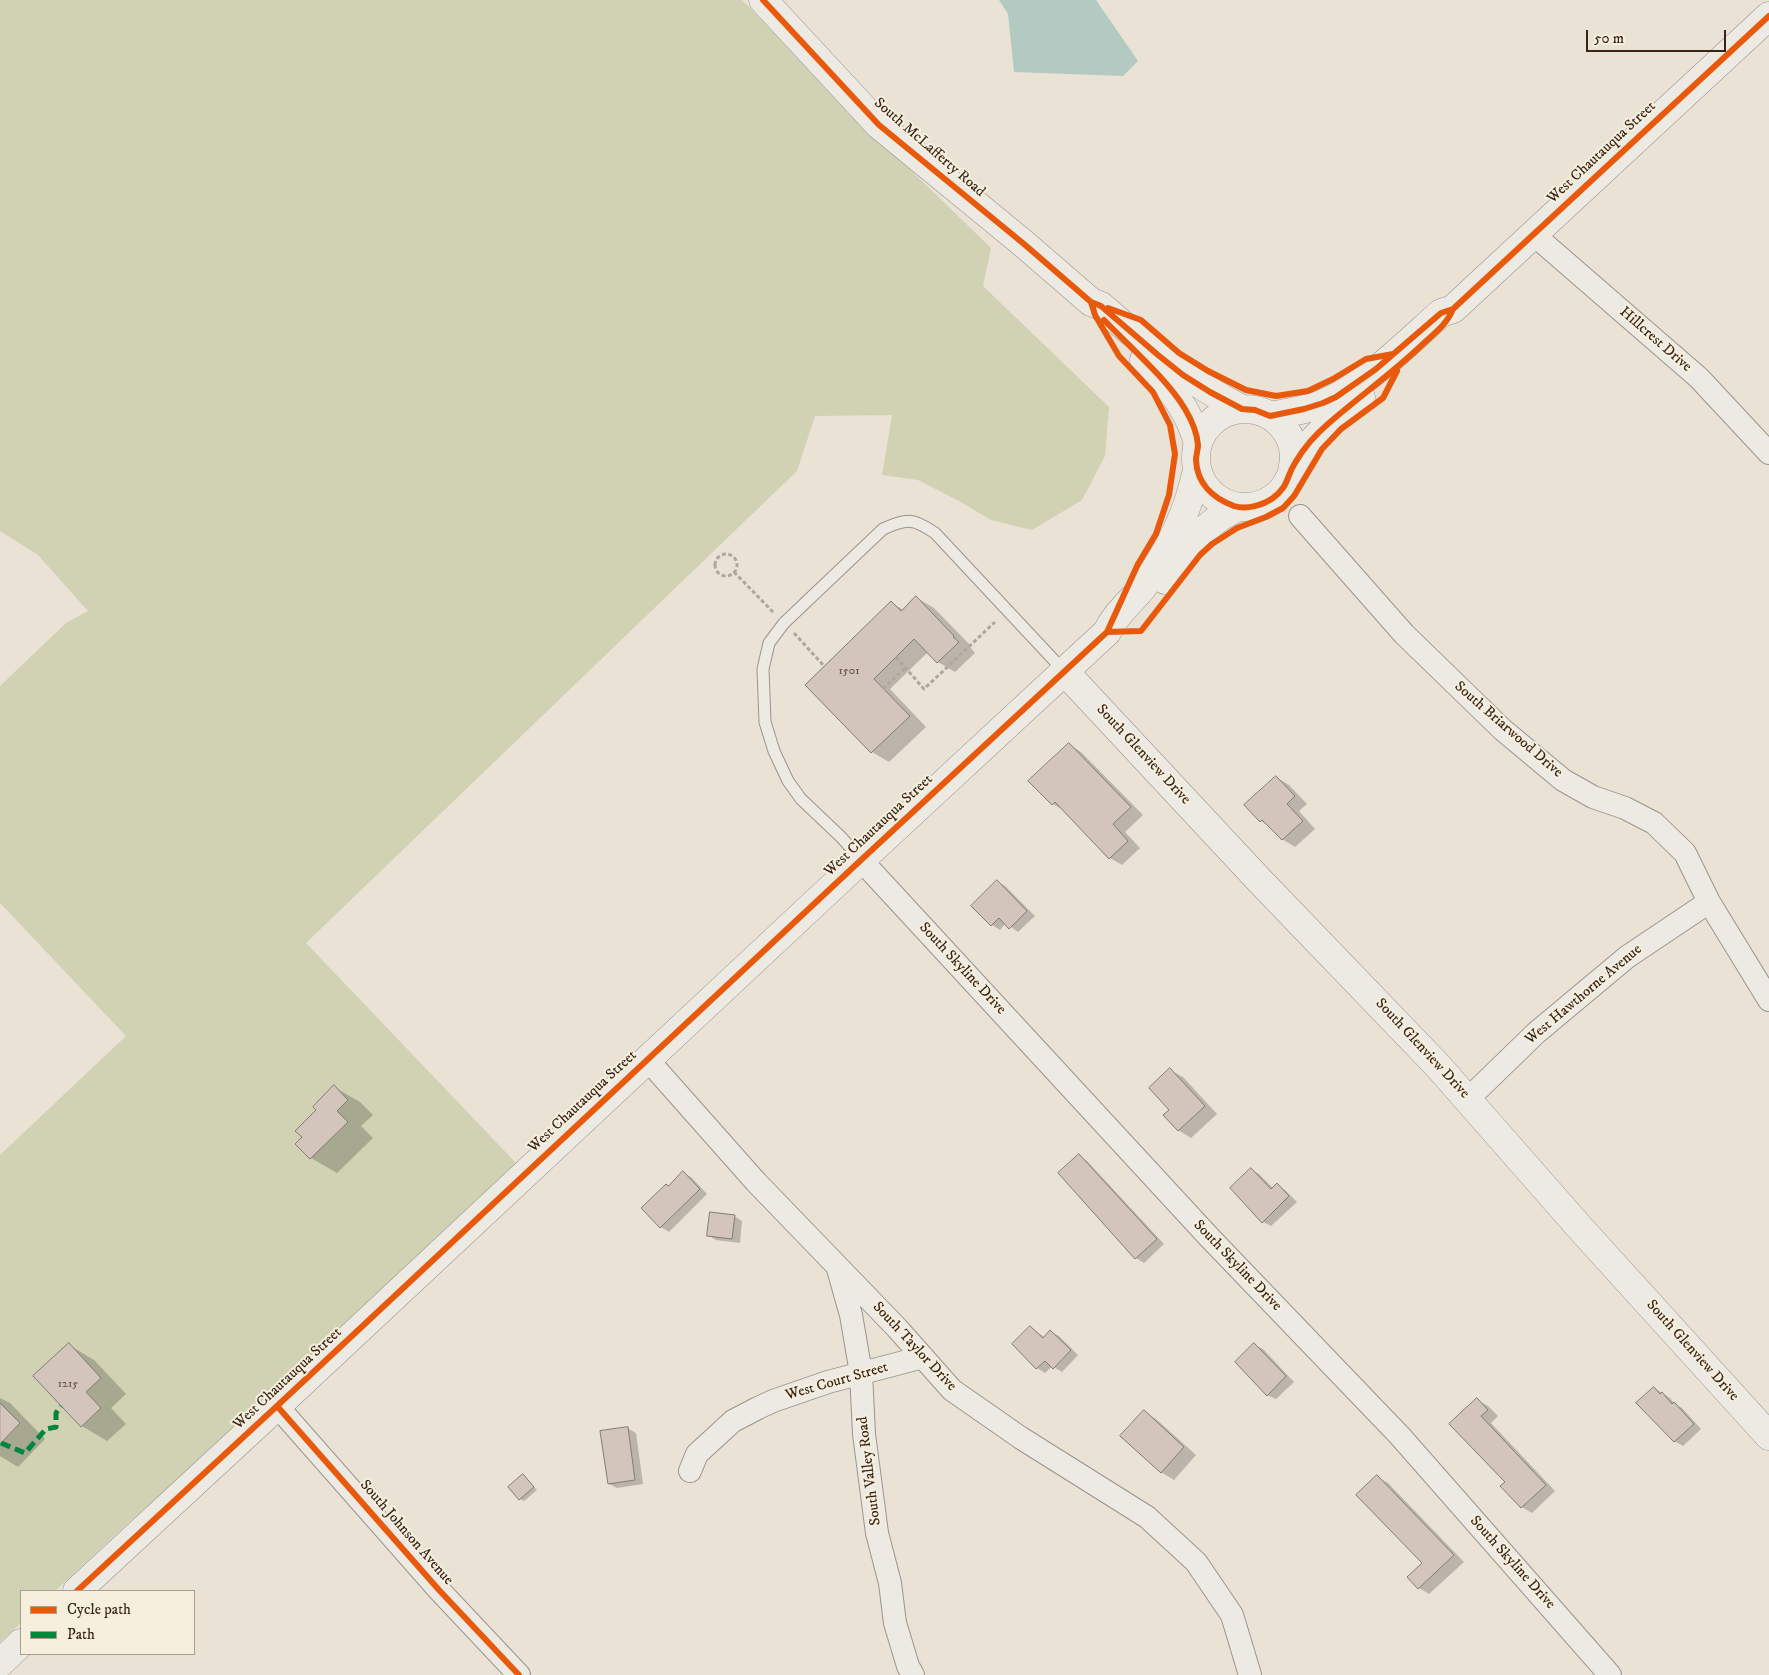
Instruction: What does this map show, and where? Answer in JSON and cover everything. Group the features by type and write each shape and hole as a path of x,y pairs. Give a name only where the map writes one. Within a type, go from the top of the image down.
{"street":[{"name":"South McLafferty Road","path":"762,0 879,125 1091,302 1101,306 1183,375 1242,409"},
{"name":"West Chautauqua Street","path":"1107,632 1120,628 1141,607 1168,577 1205,529 1220,517 1238,507 1257,506 1274,498 1287,483 1293,466 1308,444 1326,425 1411,356 1448,320 1453,309 1769,16"},
{"name":"Hillcrest Drive","path":"1533,234 1699,378 1769,453"},
{"name":"South McLafferty Road","path":"1091,302 1096,313 1145,361 1178,399 1191,421 1197,457"},
{"name":"West Chautauqua Street","path":"78,1590 1107,632 1112,622 1141,589 1165,553 1188,501 1204,430 1213,420 1226,412 1242,409 1255,410 1270,416 1304,409 1336,397 1376,369 1441,313 1453,309"},
{"path":"1270,416 1280,424 1289,437 1293,449 1293,466"},
{"path":"1197,457 1202,482 1210,492 1222,502 1238,507"},
{"name":"South Briarwood Drive","path":"1300,516 1404,634 1503,730 1563,780 1593,797 1625,808 1654,822 1685,853 1709,902 1769,1000"},
{"name":"South Glenview Drive","path":"1065,672 1468,1099 1575,1222 1767,1430"},
{"name":"South Skyline Drive","path":"861,860 1209,1236 1400,1436 1610,1675"},
{"name":"West Hawthorne Avenue","path":"1468,1099 1536,1033 1627,957 1709,902"},
{"name":"South Taylor Drive","path":"647,1059 756,1182 924,1357 952,1390 1021,1438 1147,1517 1196,1562 1232,1615 1250,1675"},
{"name":"South Valley Road","path":"837,1266 851,1315 861,1374 864,1434 878,1533 890,1584 895,1623 908,1666 913,1675"},
{"name":"West Court Street","path":"690,1472 697,1454 733,1421 773,1401 828,1382 924,1357"},
{"name":"South Johnson Avenue","path":"277,1406 439,1590 506,1671"},
{"path":"0,1663 20,1644"}],"lane":[{"path":"861,860 788,781 774,751 765,722 763,670 769,643 784,623 883,528 901,521 911,521 935,533 1065,672"}],"path":[{"path":"723,554 733,556 737,566 734,572 728,576 721,574 715,566 717,558 723,554"},
{"path":"734,572 824,666"},
{"path":"896,657 924,689 995,622"},
{"path":"883,689 905,668"}],"shaded area":[{"path":"0,0 742,0 857,118 991,248 983,286 1109,407 1105,456 1082,500 1032,530 991,520 918,480 882,475 892,415 815,416 797,471 306,943 517,1164 200,1460 129,1522 56,1590 20,1590 20,1624 0,1642 0,1155 126,1036 0,903 0,686 66,623 88,611 38,555 0,531"},
{"path":"999,0 1096,0 1138,61 1123,76 1014,72 1008,14"}],"building":[{"path":"916,596 959,642 937,663 914,639 874,679 910,716 871,753 805,685 891,601 901,611"},
{"path":"1069,743 1131,807 1113,824 1128,841 1109,859 1055,802 1052,805 1028,781"},
{"path":"1276,776 1295,796 1287,804 1303,821 1282,840 1262,820 1260,822 1244,805"},
{"path":"997,880 1027,911 1009,929 999,918 991,926 971,906"},
{"path":"1170,1068 1205,1106 1178,1131 1163,1115 1169,1110 1149,1088"},
{"path":"334,1085 348,1100 337,1111 348,1122 310,1159 295,1144 302,1137 295,1131 316,1110 313,1107"},
{"path":"1079,1154 1157,1239 1135,1259 1058,1173"},
{"path":"1251,1168 1271,1189 1277,1183 1289,1196 1262,1223 1230,1188"},
{"path":"683,1171 700,1189 660,1228 641,1208"},
{"path":"710,1212 735,1215 732,1239 707,1236"},
{"path":"1030,1326 1043,1338 1050,1330 1071,1350 1053,1369 1045,1361 1036,1369 1012,1344"},
{"path":"69,1343 101,1378 86,1392 101,1408 81,1427 33,1376"},
{"path":"1254,1343 1286,1376 1267,1396 1235,1362"},
{"path":"1654,1387 1660,1394 1662,1392 1672,1404 1674,1402 1694,1424 1674,1442 1636,1403"},
{"path":"1477,1398 1488,1410 1481,1416 1546,1485 1521,1508 1500,1486 1505,1482 1449,1424"},
{"path":"0,1403 20,1423 0,1444"},
{"path":"1144,1410 1184,1447 1161,1473 1120,1436"},
{"path":"628,1427 635,1480 608,1484 600,1431"},
{"path":"523,1474 534,1487 519,1500 508,1487"},
{"path":"1377,1475 1454,1555 1418,1589 1407,1577 1422,1563 1356,1495"}],"marked path":[{"path":"1,1443 25,1453 46,1429 56,1427 56,1413 61,1406"}],"cycle path":[{"path":"763,0 879,125 1024,244 1091,302 1101,306 1183,375 1242,409 1255,410 1270,416 1304,409 1336,397 1376,369 1441,313 1453,309 1769,16"},
{"path":"78,1590 1107,632 1138,564 1156,534 1169,495 1175,454 1170,425 1153,392 1119,356 1095,315 1091,302"},
{"path":"1108,308 1141,320 1179,353 1208,371 1246,390 1276,396 1308,391 1333,379 1366,359 1393,354"},
{"path":"1104,320 1158,375 1185,409 1197,440 1196,460 1199,476 1207,489 1226,503 1244,507 1265,503 1278,494 1285,485 1298,458 1324,427 1401,364 1437,331 1448,319 1453,309"},
{"path":"1107,632 1141,631 1200,555 1212,544 1237,528 1283,508 1294,496 1322,449 1341,429 1383,398 1397,371"},
{"path":"277,1406 439,1590 519,1675"}]}
